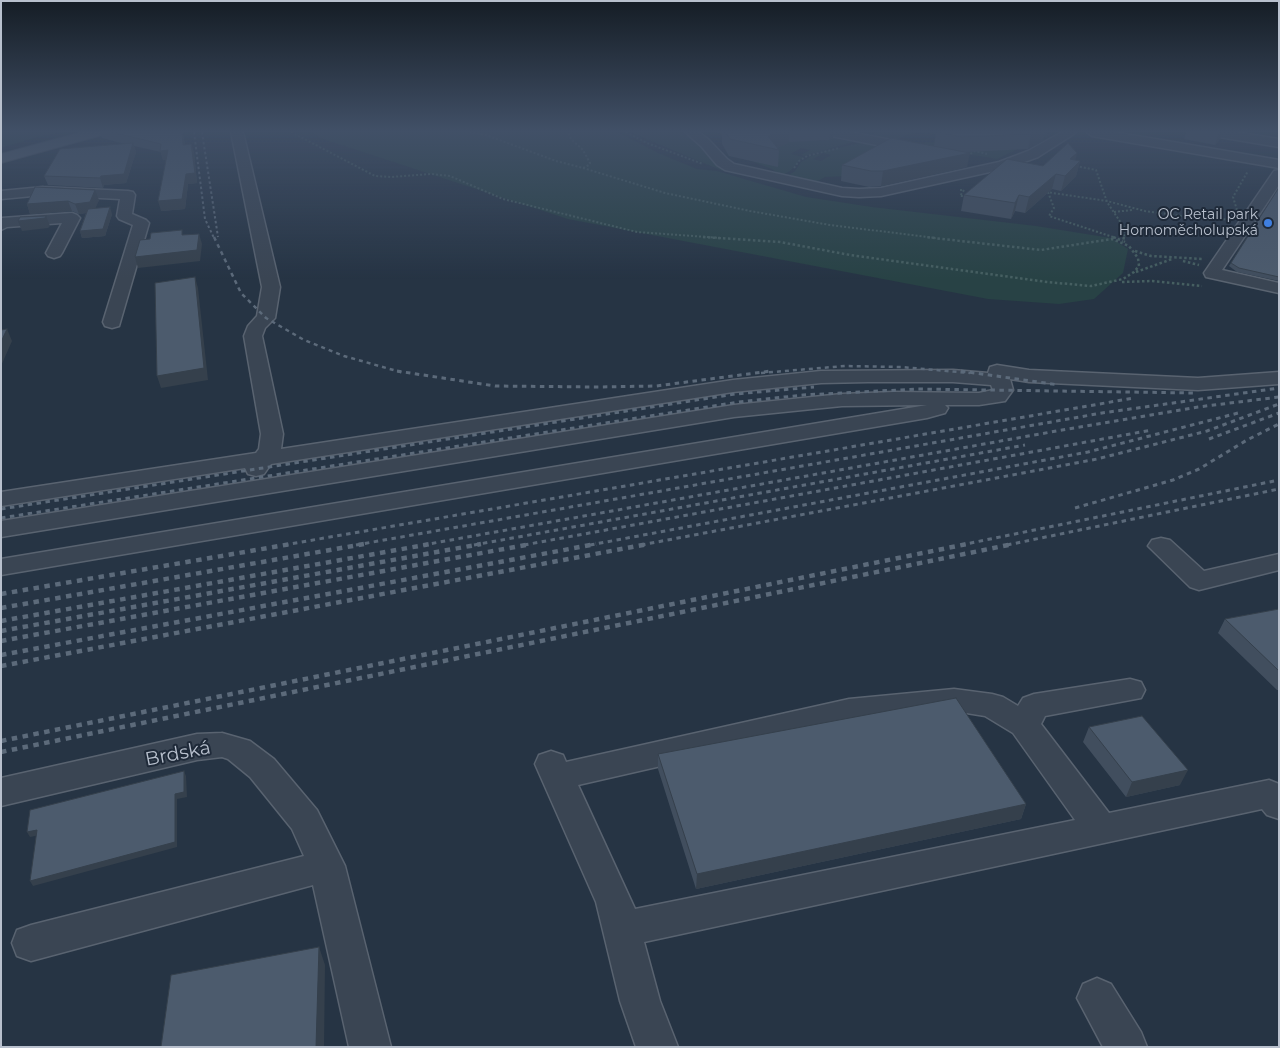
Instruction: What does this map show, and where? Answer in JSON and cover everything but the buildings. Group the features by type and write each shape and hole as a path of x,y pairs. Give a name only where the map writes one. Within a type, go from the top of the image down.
{"street":[{"path":"247,181 271,287 266,318 258,326 253,336 272,434 270,449 256,469 258,524"},
{"path":"791,181 842,192 875,193 930,181"},
{"path":"1277,182 1267,189 1240,219 1214,272 1232,290 1246,290 1252,282 1279,288"},
{"path":"1,195 43,191 128,196 124,216 141,223 112,322"},
{"path":"1,225 2,223 72,218 54,253"},
{"path":"1,529 768,407 842,400 998,397 1003,390 997,371 1029,376 1198,384 1279,378"},
{"path":"1,499 733,386 820,377 953,376 999,380"},
{"path":"1,567 917,414 962,399"},
{"path":"1161,546 1199,581 1279,562"},
{"path":"1024,725 1034,706 1130,690"},
{"path":"658,1047 640,1001 615,902 554,770 859,710 954,700 992,704 1024,725 1101,829"},
{"name":"Brdská","path":"1,792 197,747 222,745 239,750 262,768 305,820 327,866 370,1047"},
{"path":"622,928 1269,794 1279,805"},
{"path":"31,944 327,866"},
{"path":"1097,998 1126,1047"}],"path":[{"path":"461,181 502,199 637,232 780,242 850,255 1047,282 1091,286 1128,281 1152,281 1187,286 1214,272"},
{"path":"625,181 665,193 830,225 1034,250 1112,239 1129,246"},
{"path":"1100,181 1107,201 1125,229 1123,241"},
{"path":"1114,212 1130,210 1211,220 1240,219 1233,197 1242,181"},
{"path":"956,189 964,190 960,196 968,197"},
{"path":"1040,191 1107,201 1145,211"},
{"path":"1048,192 1054,208 1049,216 1102,232 1123,241 1134,251 1139,266 1134,272"},
{"path":"1134,251 1191,262 1214,272"},
{"path":"1106,284 1173,258 1214,272"}],"green space":[{"path":"451,181 751,181 806,197 872,207 1036,226 1111,238 1128,249 1123,273 1094,299 1059,304 988,299 568,219"}],"railway":[{"path":"200,181 205,219 214,238"},
{"path":"209,181 218,237"},
{"path":"214,237 241,293 266,318 304,340 344,356 404,373"},
{"path":"761,373 845,366 901,367 970,373"},
{"path":"397,371 495,386 597,387 656,386 771,371"},
{"path":"961,371 1059,385"},
{"path":"1,509 735,394 814,387"},
{"path":"356,545 1102,413 1279,388"},
{"path":"1,518 739,402 803,395 918,389 1196,393"},
{"path":"423,545 1062,430 1198,407 1279,397"},
{"path":"284,545 1134,398"},
{"path":"641,545 1097,459 1207,431 1279,404"},
{"path":"590,545 1088,452 1242,412"},
{"path":"1209,439 1279,413"},
{"path":"1075,508 1173,480 1199,469 1247,440 1279,424"},
{"path":"524,545 1152,430"},
{"path":"474,545 1025,445"},
{"path":"961,545 1279,480"},
{"path":"1007,545 1279,489"},
{"path":"1,594 291,544"},
{"path":"1,608 364,544"},
{"path":"1,621 430,544"},
{"path":"1,631 481,544"},
{"path":"1,641 531,544"},
{"path":"1,655 596,544"},
{"path":"1,666 648,544"},
{"path":"1,741 967,544"},
{"path":"1,752 1013,544"}],"place":[{"name":"OC Retail park Hornoměcholupská","path":"1268,223"}]}
